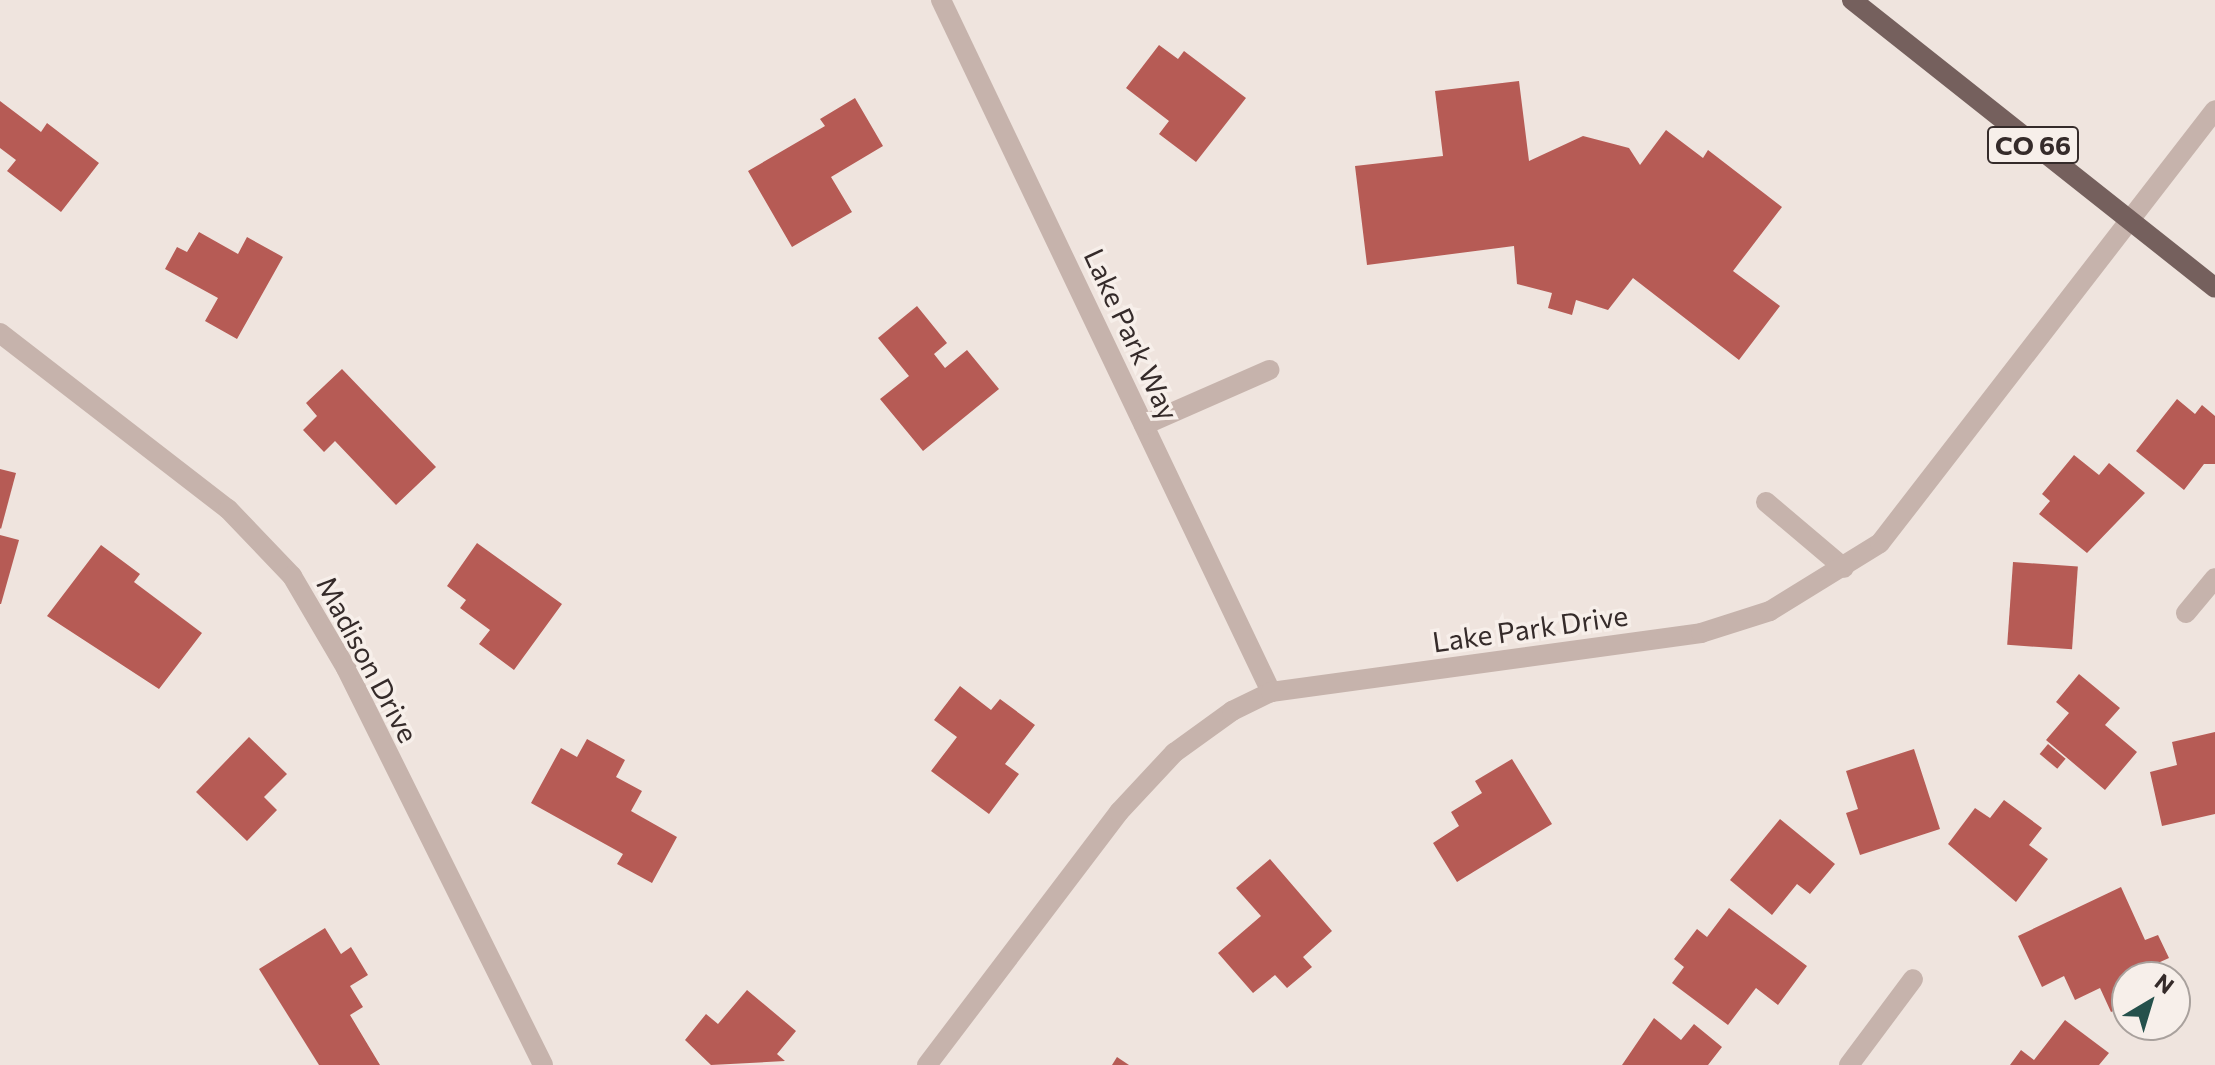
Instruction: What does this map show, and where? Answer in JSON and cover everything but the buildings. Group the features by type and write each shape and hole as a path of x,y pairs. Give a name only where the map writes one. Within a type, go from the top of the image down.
{"main road":[{"name":"CO 66","path":"1852,0 2215,288"}],"street":[{"name":"Lake Park Way","path":"941,0 1271,692"},
{"name":"Lake Park Drive","path":"927,1065 1119,812 1174,753 1271,692 1701,633 1770,611 1880,543 1928,489 2215,110"},
{"name":"Madison Drive","path":"0,333 228,509 292,576 346,668 543,1065"},
{"path":"1144,425 1269,370"},
{"path":"1766,502 1844,568"},
{"path":"2186,613 2215,578"},
{"path":"1849,1065 1913,979"}]}
